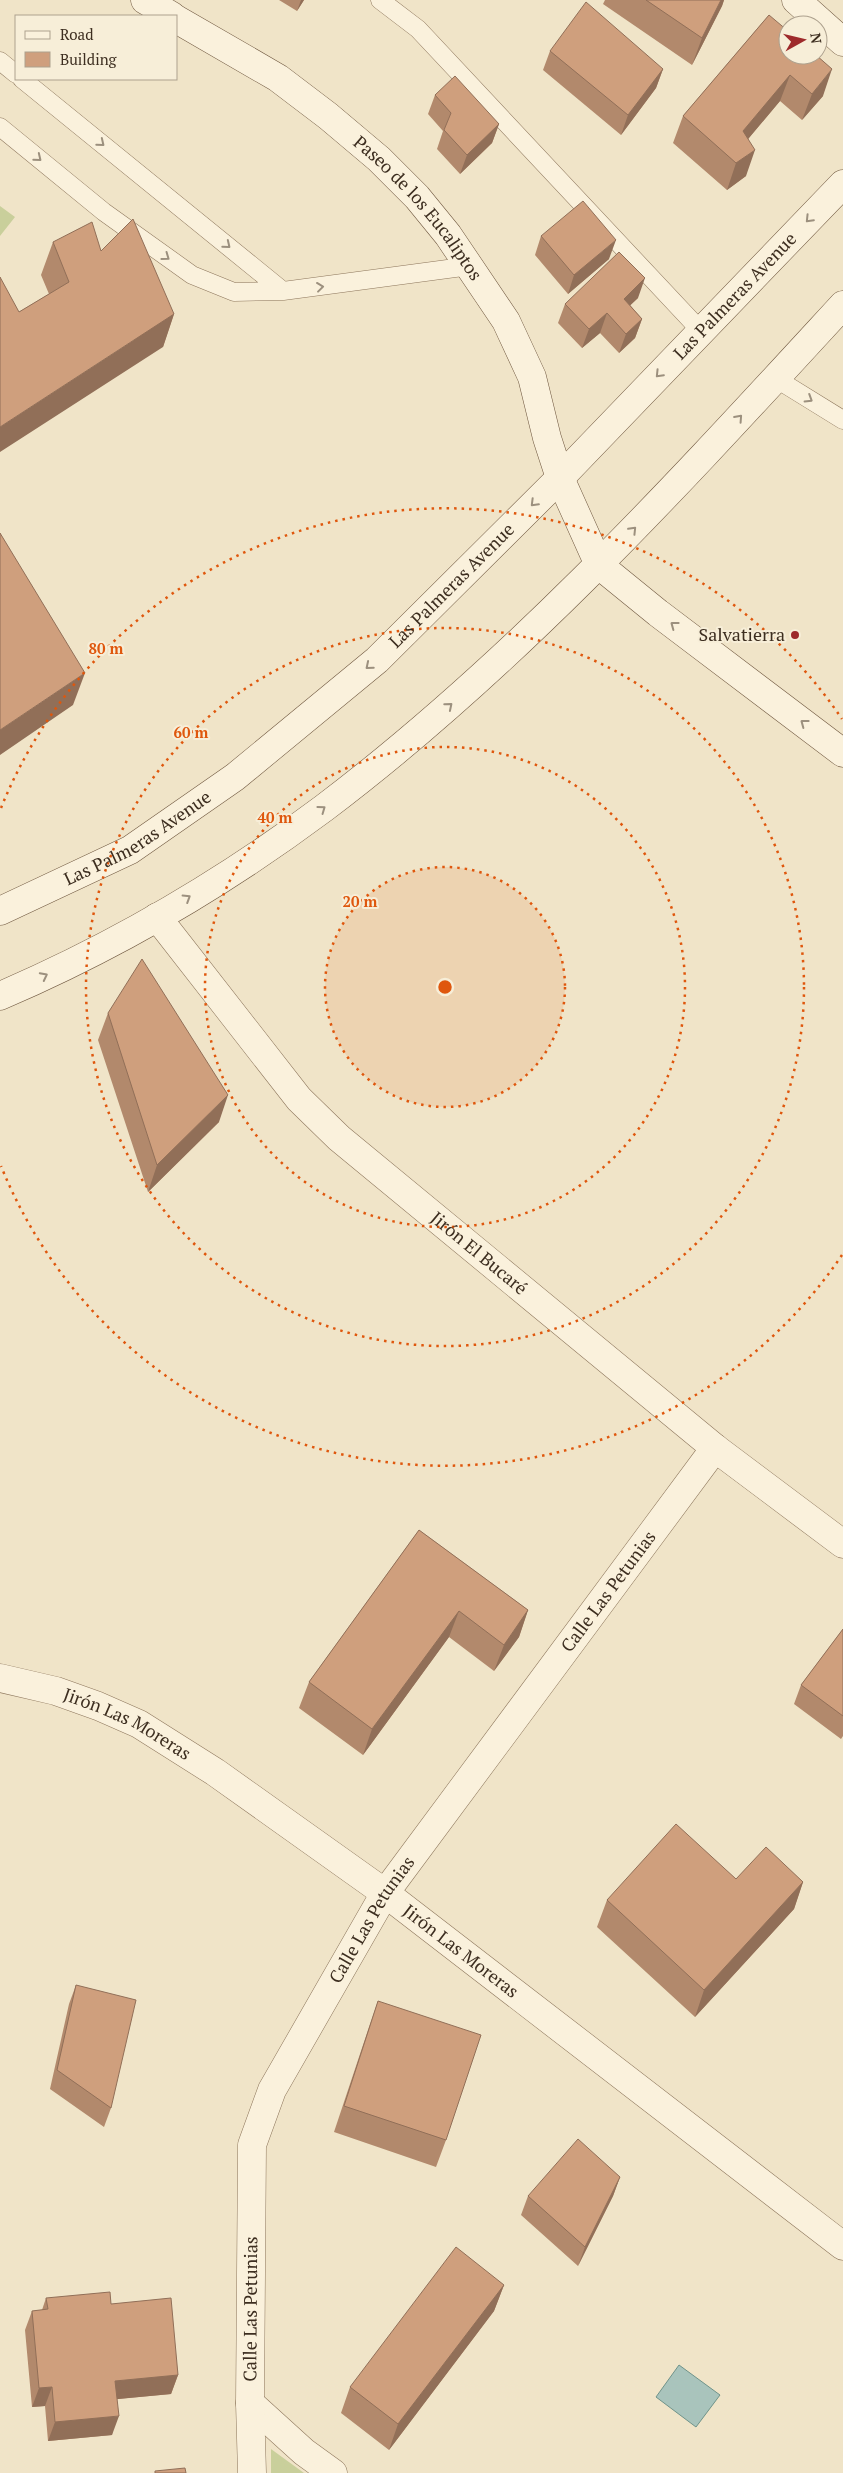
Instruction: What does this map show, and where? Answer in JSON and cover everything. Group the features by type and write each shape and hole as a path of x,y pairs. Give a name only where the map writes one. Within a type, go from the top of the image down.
{"street":[{"path":"145,0 170,15"},
{"path":"796,0 843,42"},
{"name":"Paseo de los Eucaliptos","path":"178,20 278,78 328,116 379,159 417,197 470,266 506,321 524,357 532,377 547,438 560,478 599,565"},
{"name":"Las Palmeras Avenue","path":"0,911 130,850 235,777 377,660 560,478 843,184"},
{"path":"0,996 31,983 157,917 242,865 298,826 392,754 459,697 599,565 706,454 843,305"},
{"path":"599,565 658,613 843,753"},
{"name":"Jirón El Bucaré","path":"157,917 299,1098 339,1138 715,1448 843,1544"},
{"name":"Calle Las Petunias","path":"252,2473 250,2403 252,2145 272,2090 385,1893 715,1448"},
{"name":"Jirón Las Moreras","path":"0,1678 56,1690 98,1706 139,1724 215,1772 385,1893 843,2246"},
{"path":"250,2403 304,2452 333,2473"}],"lane":[{"path":"380,0 418,29 701,331"},
{"path":"0,60 15,73"},
{"path":"23,80 283,291"},
{"path":"0,127 104,212 192,275 234,292 283,291 470,266"},
{"path":"775,378 843,420"}],"green space":[{"path":"0,206 15,217 0,236"},
{"path":"271,2449 304,2473 271,2473"}],"water":[{"path":"679,2365 720,2395 696,2427 656,2397"}],"building":[{"path":"646,0 721,0 702,38"},
{"path":"586,2 663,69 628,115 550,51"},
{"path":"769,15 778,23 778,65 827,65 832,69 812,94 790,75 743,131 755,150 736,163 683,116"},
{"path":"455,76 499,124 467,155 444,130 451,113 435,95"},
{"path":"583,201 616,240 574,275 541,236"},
{"path":"133,219 174,314 0,427 0,277 19,312 69,282 53,242 92,222 101,251"},
{"path":"619,252 645,278 624,299 642,319 626,334 607,313 589,329 565,304"},
{"path":"0,533 85,673 0,730"},
{"path":"142,959 228,1095 157,1165 108,1013"},
{"path":"419,1530 528,1610 504,1645 459,1611 372,1729 309,1682"},
{"path":"843,1629 843,1716 801,1685"},
{"path":"676,1824 736,1879 766,1847 803,1882 704,1990 607,1900"},
{"path":"76,1985 136,2000 111,2108 57,2070"},
{"path":"378,2001 481,2035 446,2140 344,2106"},
{"path":"578,2139 620,2177 585,2247 528,2196"},
{"path":"456,2247 504,2285 398,2424 350,2387"},
{"path":"110,2292 111,2304 171,2298 178,2375 115,2381 119,2416 55,2422 52,2387 39,2388 32,2311 48,2309 46,2298"},
{"path":"185,2468 186,2473 155,2473 155,2471"}],"place":[{"name":"Salvatierra","path":"795,635"}]}
